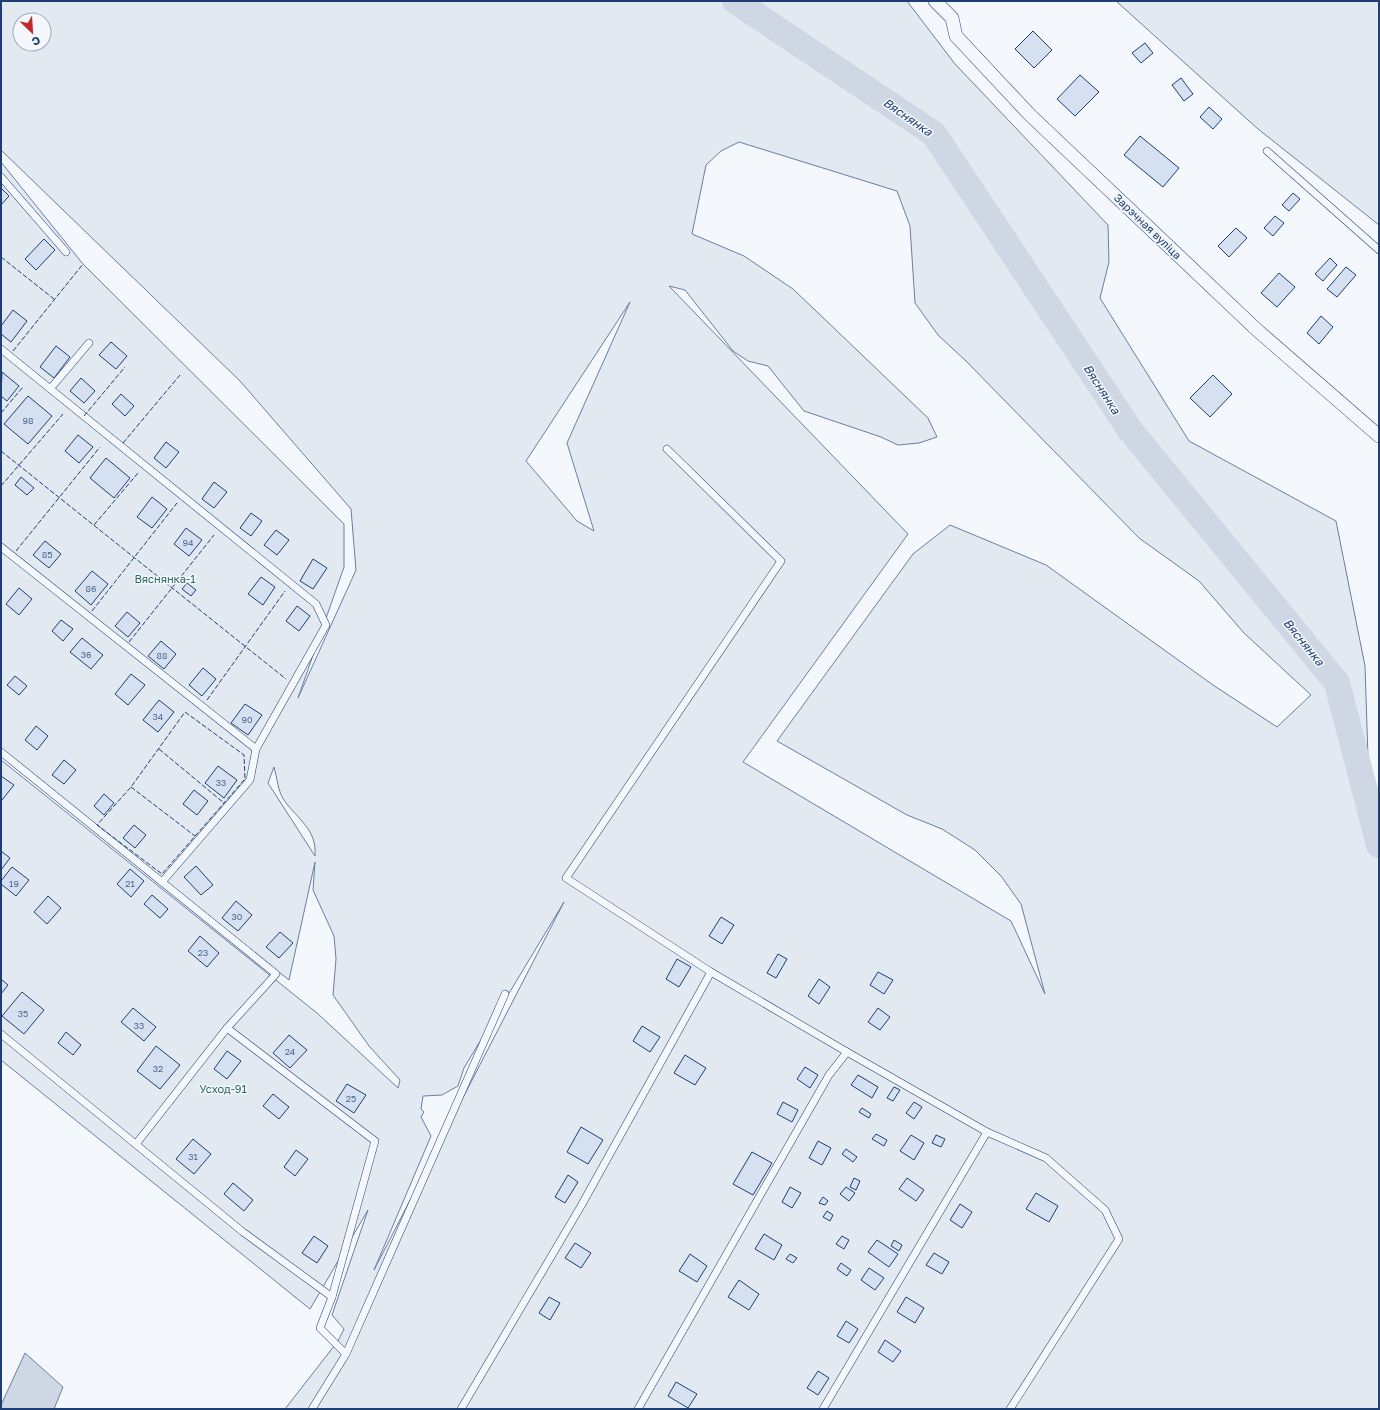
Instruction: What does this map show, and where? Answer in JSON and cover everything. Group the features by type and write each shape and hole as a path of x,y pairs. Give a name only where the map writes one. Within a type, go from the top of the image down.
{"street":[{"name":"Зарэчная вуліца","path":"935,1 952,18 956,36 1030,115 1257,330 1379,436"}],"lane":[{"path":"1267,151 1379,250"},
{"path":"1,177 66,252"},
{"path":"50,389 89,343"},
{"path":"1,349 316,604 326,625 256,749 250,780 162,882"},
{"path":"667,449 781,561 566,878 711,972 847,1052 987,1132 1046,1158 1105,1210 1119,1239 1010,1409"},
{"path":"1,547 256,749"},
{"path":"1,752 276,974 227,1028 136,1144"},
{"path":"461,1409 581,1206 711,972"},
{"path":"312,1409 346,1354 505,994"},
{"path":"227,1028 375,1141 332,1297 320,1328 346,1354"},
{"path":"1,1034 243,1232 332,1297"},
{"path":"638,1409 829,1075 847,1052"},
{"path":"823,1409 987,1132"}],"green space":[{"path":"1,1 907,1 955,64 1108,225 1109,262 1100,298 1189,441 1336,521 1365,666 1369,788 1379,803 1379,1409 285,1409 338,1341 344,1329 332,1315 368,1210 310,1309 1,1060 1,760 317,1013 398,1088 400,1080 369,1046 333,995 336,959 334,936 313,890 315,862 289,980 1,749 1,162 83,264 344,524 344,567 298,698 356,570 351,509 240,381 1,150","holes":["739,142 897,191 910,226 915,303 938,335 966,361 1139,538 1199,581 1244,633 1311,695 1277,727 1213,685 1046,565 950,525 913,554 777,741 907,815 942,829 975,850 1001,876 1021,904 1045,994 1011,921 743,762 908,534 669,286 685,290 733,351 748,361 768,366 804,411 881,437 898,445 919,443 937,437 928,418 793,289 744,256 692,234 706,165 721,151","630,302 567,443 594,531 577,521 526,461","274,767 282,797 306,825 310,832 315,847 315,856 268,783","564,902 374,1270 431,1136 421,1117 424,1112 421,1109 423,1096 442,1095 458,1086 464,1068"]},
{"path":"1116,1 1379,1 1379,225 1258,129"}],"shaded area":[{"path":"25,1353 63,1387 54,1409 1,1409 1,1405"}],"building":[{"path":"1033,31 1052,50 1034,68 1015,49"},
{"path":"1145,43 1153,53 1141,63 1132,53"},
{"path":"1080,75 1099,92 1075,116 1057,99"},
{"path":"1181,78 1193,94 1184,101 1172,85"},
{"path":"1209,107 1222,119 1213,129 1200,117"},
{"path":"1140,136 1179,168 1163,187 1124,155"},
{"path":"1,188 9,196 1,205"},
{"path":"1293,193 1300,199 1289,211 1282,205"},
{"path":"1275,216 1284,223 1273,236 1264,228"},
{"path":"1236,228 1247,238 1229,257 1218,246"},
{"path":"44,239 55,250 36,270 25,259"},
{"path":"1330,258 1337,265 1323,281 1315,274"},
{"path":"1346,267 1356,275 1337,297 1327,289"},
{"path":"1279,273 1295,287 1277,307 1261,293"},
{"path":"13,310 27,321 11,342 1,334 1,326"},
{"path":"1321,316 1333,327 1319,344 1307,333"},
{"path":"111,342 127,356 116,369 99,355"},
{"path":"56,346 70,357 54,378 40,367"},
{"path":"2,372 19,386 7,401 1,396"},
{"path":"1213,375 1232,394 1210,417 1190,398"},
{"path":"81,378 95,391 84,403 70,391"},
{"path":"121,394 134,406 125,416 112,404"},
{"path":"28,396 52,416 28,444 4,424"},
{"path":"78,435 93,447 79,463 65,451"},
{"path":"166,442 179,452 166,468 154,458"},
{"path":"106,458 130,478 114,498 90,478"},
{"path":"21,477 34,488 27,495 15,485"},
{"path":"214,482 227,492 214,508 202,499"},
{"path":"152,497 167,509 152,528 137,517"},
{"path":"251,513 262,521 251,536 240,528"},
{"path":"186,528 202,540 189,556 174,544"},
{"path":"276,530 289,540 277,555 264,545"},
{"path":"45,541 61,554 49,568 33,555"},
{"path":"313,559 327,568 313,589 300,581"},
{"path":"92,571 108,584 91,605 75,591"},
{"path":"261,577 275,587 263,605 248,594"},
{"path":"187,583 196,590 191,596 182,589"},
{"path":"19,588 32,599 19,615 6,604"},
{"path":"297,606 310,616 299,631 286,621"},
{"path":"127,612 140,623 128,637 115,626"},
{"path":"61,620 73,629 63,641 52,631"},
{"path":"82,638 103,655 91,669 70,652"},
{"path":"161,641 176,654 164,669 148,656"},
{"path":"203,668 216,679 202,696 189,685"},
{"path":"131,674 145,685 128,705 115,694"},
{"path":"15,676 27,686 19,695 7,685"},
{"path":"159,700 174,712 158,732 143,720"},
{"path":"245,704 262,715 248,735 231,723"},
{"path":"36,726 48,736 37,750 25,740"},
{"path":"64,760 76,770 64,784 52,775"},
{"path":"218,766 237,780 224,798 205,783"},
{"path":"1,776 14,785 2,800 1,799"},
{"path":"194,790 208,801 197,815 183,804"},
{"path":"104,794 114,803 104,815 94,806"},
{"path":"134,825 146,835 135,848 123,838"},
{"path":"1,851 10,858 1,870"},
{"path":"196,866 213,885 201,895 184,877"},
{"path":"12,867 29,880 16,896 1,884 1,881"},
{"path":"130,869 144,881 131,897 117,884"},
{"path":"152,895 168,909 160,918 144,904"},
{"path":"48,896 61,908 47,924 34,912"},
{"path":"236,901 252,915 238,931 222,918"},
{"path":"721,917 734,925 722,944 709,936"},
{"path":"280,932 293,943 279,958 266,947"},
{"path":"200,936 219,953 207,967 188,951"},
{"path":"778,954 787,959 776,978 767,973"},
{"path":"677,959 691,967 679,987 666,979"},
{"path":"878,972 893,980 884,994 870,985"},
{"path":"1,979 8,985 1,994"},
{"path":"819,979 830,987 819,1004 808,996"},
{"path":"22,992 44,1010 24,1034 2,1016"},
{"path":"133,1008 156,1027 144,1041 121,1022"},
{"path":"878,1008 890,1017 880,1030 868,1022"},
{"path":"642,1026 660,1037 650,1052 633,1041"},
{"path":"66,1032 81,1045 73,1055 58,1043"},
{"path":"289,1035 307,1050 290,1068 273,1053"},
{"path":"156,1046 180,1065 160,1089 137,1071"},
{"path":"227,1051 241,1061 227,1079 214,1069"},
{"path":"685,1055 706,1068 695,1085 674,1073"},
{"path":"805,1067 818,1075 810,1088 797,1079"},
{"path":"858,1075 878,1087 872,1098 851,1085"},
{"path":"347,1084 366,1095 354,1113 336,1101"},
{"path":"894,1087 900,1090 893,1101 887,1098"},
{"path":"273,1094 289,1107 279,1119 263,1106"},
{"path":"783,1102 798,1110 792,1122 777,1114"},
{"path":"914,1102 922,1107 914,1119 906,1113"},
{"path":"862,1108 871,1114 869,1118 859,1112"},
{"path":"581,1127 603,1140 588,1164 567,1152"},
{"path":"876,1134 887,1140 884,1146 872,1139"},
{"path":"911,1135 924,1143 914,1160 900,1151"},
{"path":"936,1135 945,1139 941,1147 932,1143"},
{"path":"193,1139 211,1154 194,1174 176,1159"},
{"path":"818,1141 831,1148 822,1165 809,1158"},
{"path":"846,1149 857,1157 853,1162 842,1154"},
{"path":"296,1150 308,1159 295,1176 284,1167"},
{"path":"752,1152 772,1163 753,1195 733,1184"},
{"path":"568,1175 578,1182 565,1203 555,1197"},
{"path":"854,1178 860,1181 856,1190 850,1187"},
{"path":"907,1178 924,1190 916,1201 899,1189"},
{"path":"233,1183 253,1200 244,1211 224,1194"},
{"path":"790,1187 801,1193 792,1208 782,1202"},
{"path":"846,1187 855,1193 849,1201 840,1194"},
{"path":"1036,1193 1058,1206 1049,1222 1026,1209"},
{"path":"823,1197 828,1201 825,1205 819,1203"},
{"path":"960,1204 972,1212 962,1228 950,1220"},
{"path":"827,1211 833,1215 830,1221 823,1217"},
{"path":"764,1234 782,1245 774,1260 755,1249"},
{"path":"314,1236 328,1246 317,1263 302,1253"},
{"path":"842,1236 849,1240 844,1249 836,1244"},
{"path":"877,1240 898,1254 889,1267 868,1252"},
{"path":"894,1240 902,1245 899,1251 891,1246"},
{"path":"575,1243 591,1253 581,1268 565,1258"},
{"path":"934,1253 949,1262 942,1274 926,1265"},
{"path":"690,1254 707,1266 697,1282 679,1271"},
{"path":"790,1254 797,1258 793,1263 786,1259"},
{"path":"841,1263 851,1270 847,1276 837,1269"},
{"path":"869,1268 884,1278 875,1290 861,1280"},
{"path":"739,1280 759,1294 749,1310 728,1297"},
{"path":"549,1297 560,1303 550,1320 539,1313"},
{"path":"906,1297 924,1308 915,1323 897,1312"},
{"path":"846,1321 858,1329 849,1343 837,1336"},
{"path":"885,1340 901,1351 893,1362 878,1352"},
{"path":"818,1371 829,1378 818,1395 807,1388"},
{"path":"676,1382 697,1394 688,1408 668,1396"}],"waterway":[{"name":"Вяснянка","path":"735,1 934,134 1130,430 1337,683 1379,845"}],"fence":[{"path":"1,257 54,299"},
{"path":"13,351 83,264"},
{"path":"84,416 125,367"},
{"path":"123,443 180,375"},
{"path":"1,413 23,387"},
{"path":"1,486 63,414"},
{"path":"16,551 100,447"},
{"path":"1,451 286,679"},
{"path":"94,525 138,473"},
{"path":"92,611 177,503"},
{"path":"129,642 214,535"},
{"path":"207,700 285,591"},
{"path":"185,712 244,755 245,779 162,874 97,825 131,787 185,712"},
{"path":"159,749 224,803"},
{"path":"131,787 195,836"}],"park label":[{"name":"Вяснянка-1","path":"165,578"},
{"name":"Усход-91","path":"223,1088"}]}
